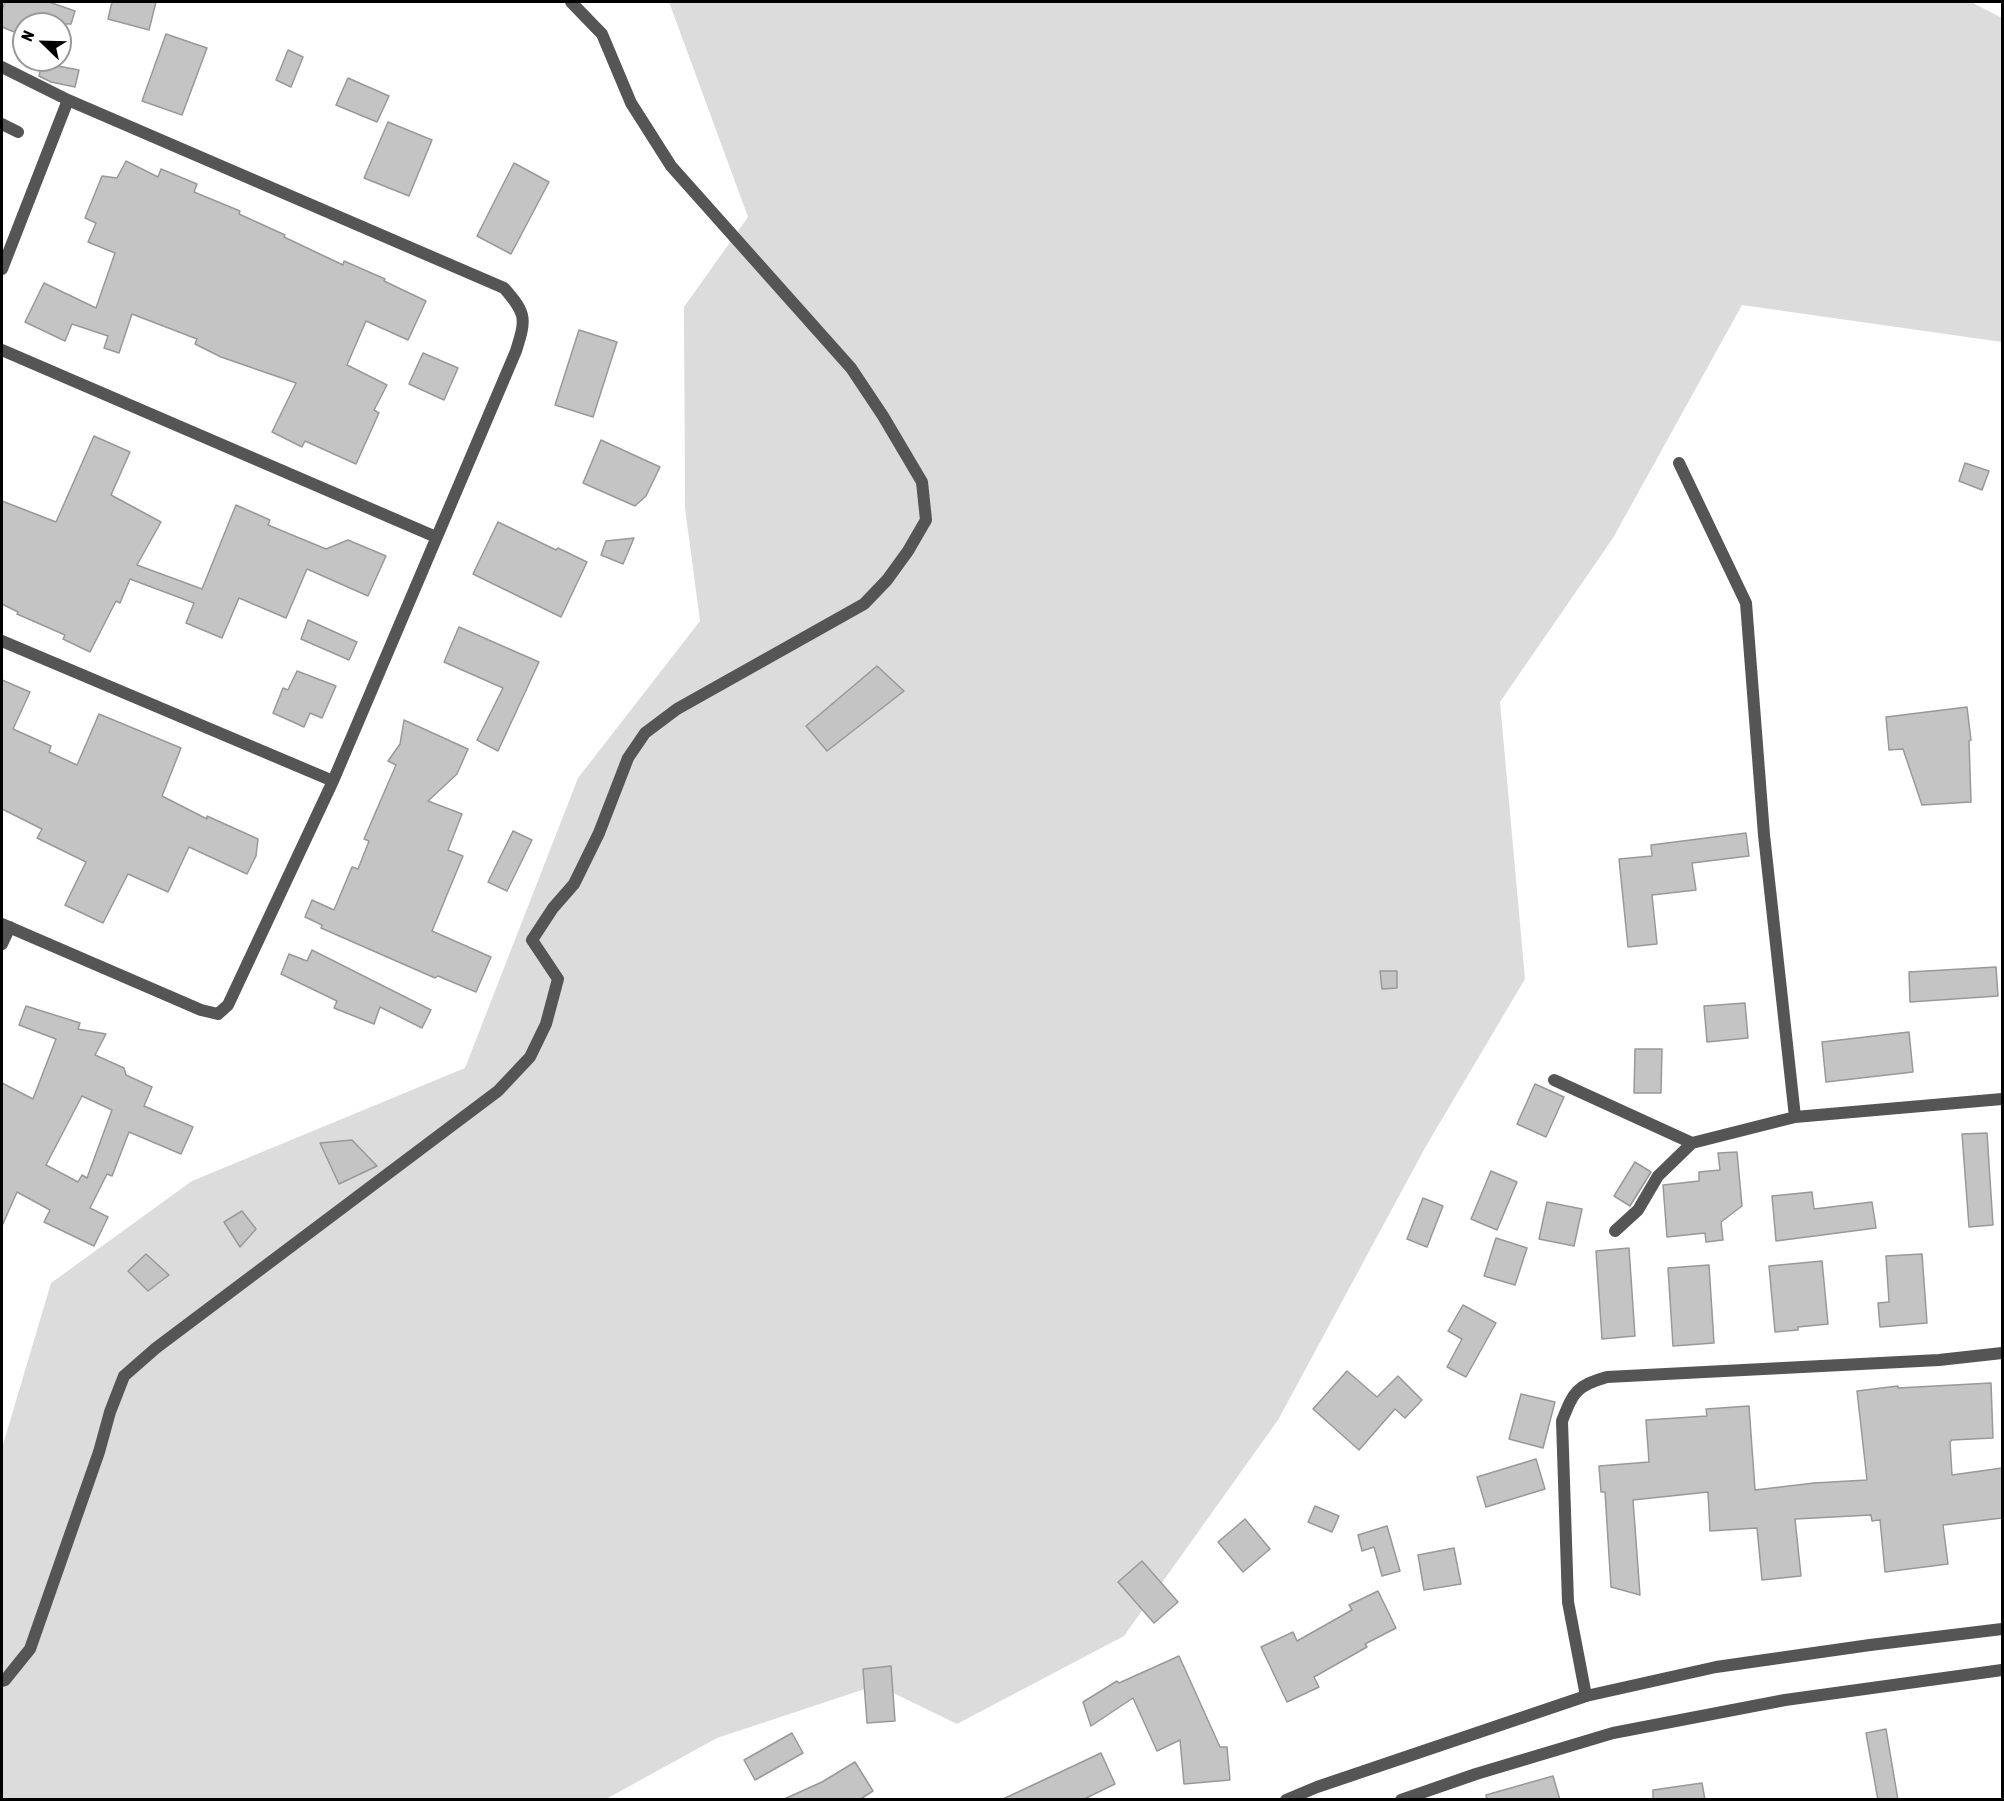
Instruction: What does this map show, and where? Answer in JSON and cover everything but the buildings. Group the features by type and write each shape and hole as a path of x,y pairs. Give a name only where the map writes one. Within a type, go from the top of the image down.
{"street":[{"path":"2,1681 30,1649 124,1376 156,1348 498,1092 530,1057 546,1024 558,979 532,940 553,908 574,884 599,833 628,758 645,734 677,709 864,604 887,580 908,551 926,520 922,482 851,368 671,166 631,103 602,34 571,2"},
{"path":"2,67 68,100 504,288 519,304 525,324 516,351 333,781 228,1005 218,1014 201,1011 6,925 2,944"},
{"path":"2,269 68,100"},
{"path":"2,124 18,132"},
{"path":"2,350 436,537"},
{"path":"1679,463 1746,603 1764,835 1795,1117"},
{"path":"2,641 333,781"},
{"path":"1554,1080 1692,1143"},
{"path":"1615,1231 1638,1210 1658,1176 1692,1143 1795,1117 2002,1099"},
{"path":"1586,1696 1568,1602 1562,1421 1571,1399 1585,1384 1607,1377 1939,1360 2002,1353"},
{"path":"1286,1800 1359,1772 1586,1696 1716,1667 2002,1629"},
{"path":"1401,1800 1476,1774 1613,1733 1785,1700 2002,1670"}],"shaded area":[{"path":"669,2 1971,2 2002,18 2002,342 1742,305 1613,538 1500,702 1525,979 1426,1146 1278,1420 1124,1636 957,1724 877,1685 717,1738 606,1799 2,1800 2,1448 51,1283 192,1181 465,1068 578,778 700,621 685,508 684,307 748,217"}]}
